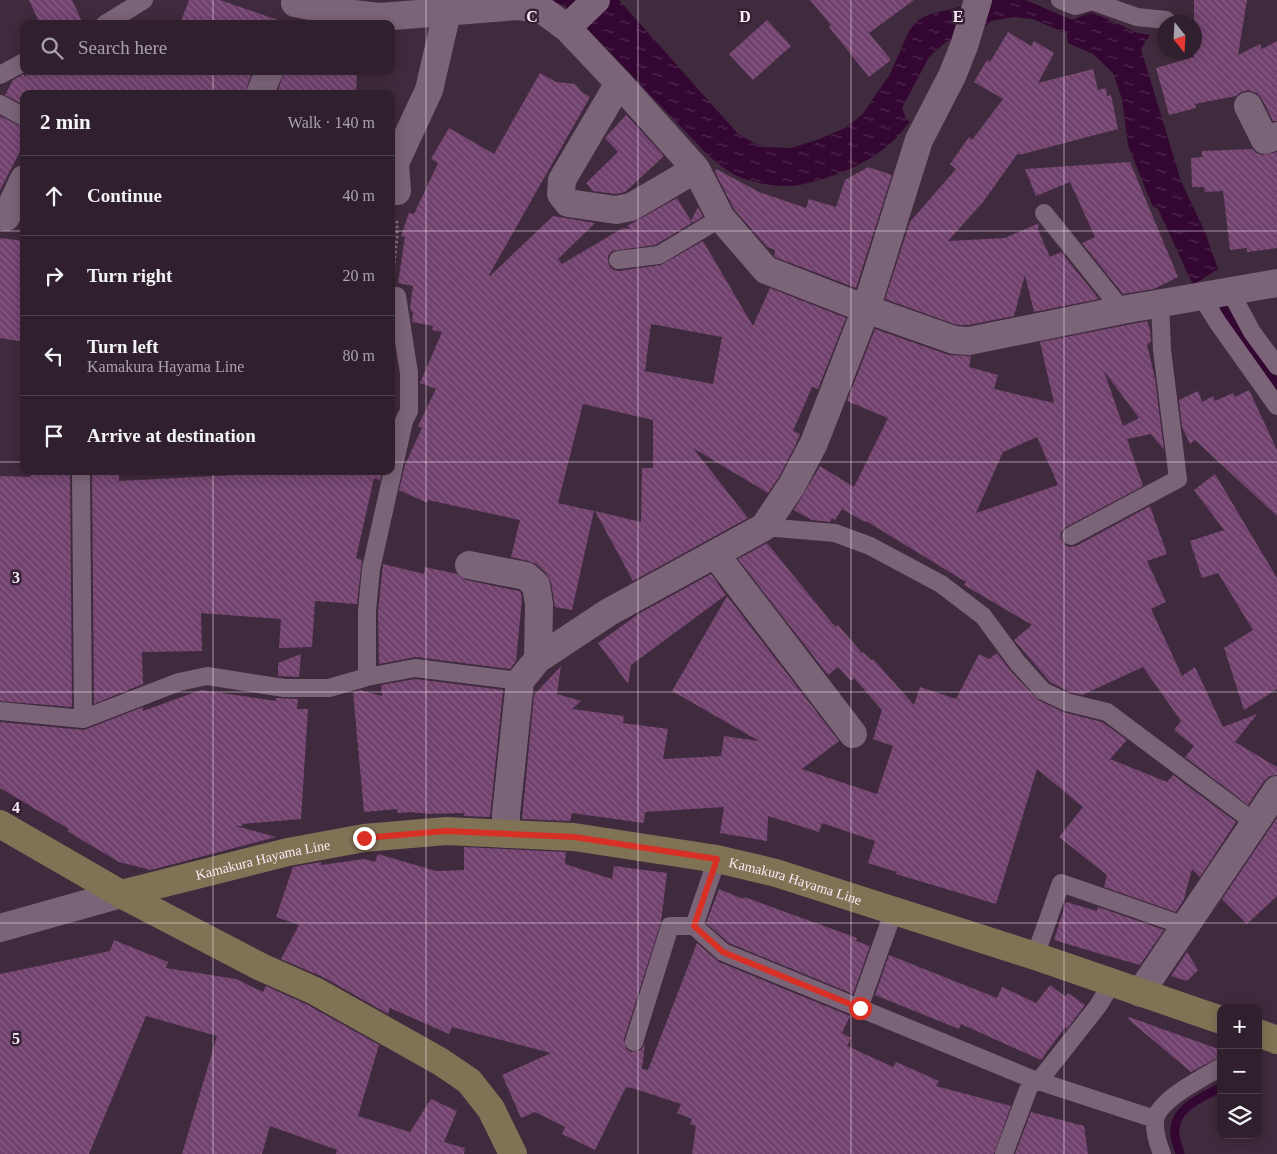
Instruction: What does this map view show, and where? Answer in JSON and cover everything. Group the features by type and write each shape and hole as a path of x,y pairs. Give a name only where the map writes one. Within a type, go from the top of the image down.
{"main road":[{"path":"0,824 121,894 261,967 315,991 441,1062 469,1081 491,1109 513,1154"},
{"name":"Kamakura Hayama Line","path":"121,894 288,852 364,838 446,831 574,837 717,859 776,873 1035,956 1217,1019"}],"street":[{"path":"572,24 596,0"},
{"path":"506,834 506,814 520,681 538,659 609,612 764,527 792,485 814,443 866,309 919,140 952,76 964,46 978,1"},
{"path":"395,161 429,90 447,6"},
{"path":"291,7 380,17 447,6 518,6 541,8 572,24 619,82 696,169 721,218 766,270 866,309 954,340 969,341 1122,310 1277,283"},
{"path":"262,90 267,75"},
{"path":"619,82 562,180 561,194 568,203 616,210 631,207 696,169"},
{"path":"1248,106 1265,140 1277,136"},
{"path":"395,177 396,191"},
{"path":"6,217 20,187"},
{"path":"715,554 853,734"},
{"path":"469,565 526,576 536,584 539,604 538,659"},
{"path":"1140,993 1277,790"},
{"path":"0,928 121,894"}],"lane":[{"path":"112,20 144,0"},
{"path":"1060,0 1075,6 1092,1 1137,17 1157,19"},
{"path":"0,75 20,64"},
{"path":"0,104 20,115"},
{"path":"1044,213 1122,310"},
{"path":"618,260 659,255 721,218"},
{"path":"1230,291 1252,332 1277,366"},
{"path":"395,437 398,421 409,411 409,373 397,296"},
{"path":"1201,296 1218,324 1277,406"},
{"path":"1071,536 1178,479 1162,350 1160,303"},
{"path":"81,475 83,718"},
{"path":"367,677 367,611 371,569 388,475"},
{"path":"764,527 835,533 870,546 941,584 983,616 1017,662 1043,691 1066,702 1107,712 1254,822"},
{"path":"0,711 83,718 179,682 207,676 284,688 329,688 367,677 415,668 520,681"},
{"path":"694,926 717,859"},
{"path":"1035,956 1061,884 1185,926"},
{"path":"860,1008 894,910"},
{"path":"634,1042 670,926 694,926 723,952 1036,1080 1155,1119"},
{"path":"1004,1154 1036,1080 1098,1006 1112,983"},
{"path":"1162,1154 1157,1139 1155,1119 1163,1106 1172,1097 1217,1070"}],"path":[{"path":"395,258 397,238 396,191"},
{"path":"395,292 397,296"}],"water":[{"path":"551,0 619,0 738,134 762,147 791,148 817,140 845,128 862,115 890,74 909,31 918,20 930,14 990,0 1026,0 1072,20 1092,12 1138,33 1150,35 1141,49 1181,181 1205,232 1218,269 1193,285 1158,209 1152,205 1128,145 1122,99 1113,73 1093,54 1068,43 1067,34 1033,19 1014,17 991,21 977,34 947,41 929,57 902,108 906,119 910,122 892,142 872,157 836,175 799,185 777,186 742,178 719,164 707,154 566,7"}],"building":[{"path":"29,0 72,0 81,20 38,20"},
{"path":"189,0 220,0 278,20 182,20"},
{"path":"810,0 914,0 869,33 891,60 869,77"},
{"path":"1194,0 1247,0 1238,55 1260,44 1262,49 1277,41 1277,121 1273,121 1257,93 1248,90 1236,96 1195,104 1196,108 1169,115 1156,68 1184,60 1202,60 1202,15 1194,15"},
{"path":"767,20 791,46 753,80 729,54"},
{"path":"1008,32 1031,46 1034,41 1054,53 1038,83 1093,69 1098,90 1106,88 1107,96 1111,95 1118,129 1019,155 1018,153 983,202 948,241 1005,238 1039,223 1038,230 1050,257 1061,252 1099,299 1034,312 1025,275 1014,316 968,325 957,325 885,299 910,222 956,169 950,164 969,137 972,140 1003,99 974,82 987,60 990,62"},
{"path":"540,73 556,82 575,84 590,97 490,276 553,216 595,223 558,259 562,264 623,228 630,229 627,226 677,198 692,223 655,245 612,251 608,256 610,267 619,271 661,265 703,241 753,326 770,288 846,318 818,389 812,387 793,431 800,434 795,446 779,477 768,493 693,448 748,518 633,581 595,511 641,522 642,468 653,468 653,420 583,404 558,503 594,511 572,610 555,607 551,582 546,573 536,564 511,557 520,520 428,500 427,503 399,490 405,465 422,428 418,426 436,389 420,383 442,332 432,330 433,326 412,322 413,313 410,309 413,286 398,283 405,237 401,236 409,213 414,214 438,163 431,159 449,128 494,154","holes":["651,324 722,337 713,384 645,371"]},
{"path":"22,75 24,77 26,75 251,75 246,90 20,90 20,103 5,95 13,80"},
{"path":"283,75 357,75 356,90 278,90"},
{"path":"626,115 664,156 625,192 616,194 593,191 586,183 618,152 605,138"},
{"path":"0,116 20,126 20,152 0,190"},
{"path":"1252,149 1262,155 1277,152 1277,248 1247,252 1247,248 1230,250 1223,191 1205,192 1204,187 1192,187 1191,158 1202,157 1202,151"},
{"path":"1130,162 1178,277 1154,289 1123,294 1082,243 1095,237 1070,182 1036,196 1025,169"},
{"path":"868,167 892,175 856,288 775,257 775,250 767,247 734,209 715,172 716,169 759,192 806,208 809,199 836,207 845,180"},
{"path":"698,207 703,217 694,222 691,221"},
{"path":"0,238 20,240 20,341 0,338"},
{"path":"1147,321 1151,342 1147,344 1155,379 1164,450 1151,434 1127,439 1143,486 1066,527 1060,536 1065,545 1070,547 1076,546 1150,506 1167,554 1147,561 1166,602 1151,609 1182,676 1195,667 1223,727 1257,714 1235,742 1277,767 1277,775 1270,776 1264,781 1248,805 1185,757 1194,746 1174,730 1181,721 1143,667 1082,695 1070,692 1050,682 1014,640 1032,625 964,585 966,582 866,521 842,509 835,520 832,518 830,522 812,520 794,510 820,466 854,487 888,418 847,401 875,329 949,355 971,356 969,367 998,375 994,389 1054,403 1040,342","holes":["1104,371 1139,418 1123,426","1037,437 1058,485 976,513 1003,452"]},
{"path":"1249,390 1277,450 1277,516 1195,440 1190,444 1182,427 1179,400 1198,391 1202,402 1213,396 1215,401 1233,393 1235,397"},
{"path":"1215,474 1277,578 1277,689 1244,710 1224,648 1253,630 1218,573 1202,578 1190,541 1224,530 1194,490"},
{"path":"30,475 70,475 72,707 0,701 0,476 30,477"},
{"path":"92,475 119,475 119,481 234,475 381,475 380,481 374,478 356,558 362,560 357,604 315,601 312,647 279,648 281,619 201,613 202,651 142,652 143,684 94,704"},
{"path":"767,543 832,623 836,627 838,625 862,653 871,660 873,659 914,705 920,687 956,699 979,654 989,659 997,653 1038,700 1063,712 1102,722 1127,740 1110,759 1167,782 1173,775 1236,822 1200,877 1192,869 1184,899 1176,912 1104,887 1107,875 1059,837 1083,807 1037,769 996,904 896,874 897,872 868,863 875,841 822,823 819,832 768,816 767,841 720,833 724,807 645,812 644,823 572,813 570,821 522,819 534,695 561,666 557,694 581,701 572,709 624,716 623,723 668,729 663,759 721,756 724,736 759,741 672,691 727,596 839,741 802,769 877,794 893,746 873,739 882,710 854,678 851,681 838,667 828,675 738,559"},
{"path":"383,564 424,574 425,567 457,574 466,580 519,591 522,599 516,661 510,669 416,657 379,664 378,612"},
{"path":"711,574 726,595 631,665 628,684 598,643 640,613"},
{"path":"301,654 299,677 278,676 278,663"},
{"path":"415,679 503,690 490,817 464,816 464,813 398,813 397,809 364,812 353,692 360,690 382,696 381,685"},
{"path":"201,690 276,701 276,698 298,699 297,709 308,709 301,819 236,826 276,837 151,870 119,862 67,831 69,829 0,788 0,722 84,730 143,707 143,711"},
{"path":"1277,818 1277,896 1247,924 1222,899"},
{"path":"464,847 566,852 565,864 612,879 614,866 667,873 661,922 624,1039 626,1049 631,1052 641,1050 645,1043 642,1069 648,1070 697,943 719,962 850,1016 842,1033 851,1038 847,1046 893,1067 896,1062 939,1081 936,1086 1011,1106 994,1154 692,1154 696,1126 690,1124 692,1119 677,1113 681,1104 629,1087 626,1087 595,1150 562,1134 565,1127 535,1112 521,1118 502,1075 551,1053 452,1027 449,1034 390,1008 388,1014 323,977 281,959 299,925 276,917 293,867 321,862 321,865 364,859 375,862 378,854 436,871 464,870"},
{"path":"719,889 857,938 856,941 870,946 853,994 729,943 706,923"},
{"path":"1066,902 1097,911 1098,907 1164,930 1140,965 1094,952 1054,940"},
{"path":"114,940 168,962 166,968 236,979 263,992 266,986 308,1005 379,1045 358,1116 410,1132 431,1099 457,1111 444,1142 465,1148 464,1154 336,1154 337,1150 270,1126 262,1154 182,1154 217,1036 146,1016 89,1154 0,1154 0,974 110,951"},
{"path":"1187,952 1198,970 1187,981 1171,976"},
{"path":"889,955 997,998 1002,987 1036,1003 1050,985 1065,996 1068,993 1085,1005 1067,1029 1065,1027 1041,1060 961,1024 959,1029 875,995"},
{"path":"1129,1017 1217,1049 1217,1058 1191,1072 1128,1019"},
{"path":"1031,1112 1084,1126 1088,1154 1015,1154"}],"waterway":[{"path":"1225,309 1277,385"},
{"path":"1180,1154 1175,1135 1175,1126 1178,1118 1189,1105 1217,1089"}],"route":[{"path":"364,838 446,831 574,837 717,859 694,926 723,952 860,1008"}]}
